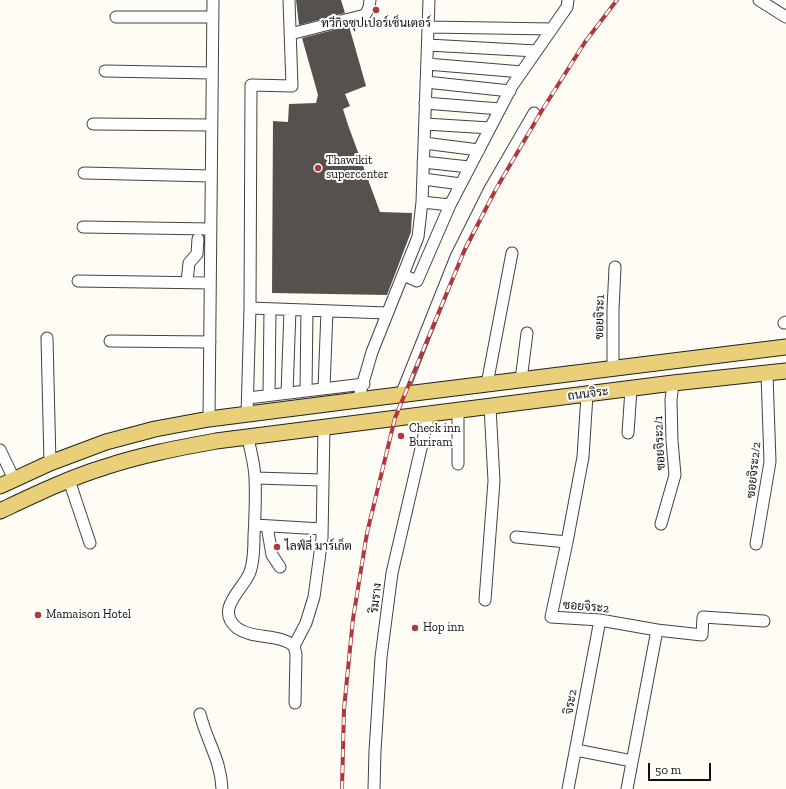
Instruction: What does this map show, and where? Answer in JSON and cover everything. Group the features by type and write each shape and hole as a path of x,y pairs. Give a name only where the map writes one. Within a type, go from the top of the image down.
{"main road":[{"name":"ถนนจิระ","path":"0,486 50,463 106,442 155,429 209,419 786,346"},
{"name":"ถนนจิระ","path":"0,511 69,480 104,467 160,452 248,437 391,418 587,395 673,383 786,371"},
{"path":"391,418 398,396"}],"street":[{"path":"209,419 213,0"},
{"path":"247,415 250,308 251,85 292,86 289,0"},
{"path":"290,34 365,15 369,8 370,0"},
{"path":"358,400 364,384 372,352 418,237 422,202 429,0"},
{"path":"402,275 417,281 450,205 500,109 522,72 567,7 568,0"},
{"path":"760,0 786,17"},
{"path":"116,17 213,17"},
{"path":"429,26 552,29"},
{"path":"428,45 536,51"},
{"path":"427,64 522,72"},
{"path":"105,71 212,73"},
{"path":"426,82 510,91"},
{"path":"426,103 500,109"},
{"path":"398,396 456,257 490,189 534,113"},
{"path":"93,124 212,125"},
{"path":"424,124 490,128"},
{"path":"424,143 479,150"},
{"path":"423,162 470,167"},
{"path":"84,173 211,176"},
{"path":"423,178 461,184"},
{"path":"422,202 450,205"},
{"path":"83,227 211,229"},
{"path":"187,282 189,263 197,254 198,240"},
{"path":"488,384 512,253"},
{"name":"ซอยจิระ1","path":"613,368 615,267"},
{"path":"78,281 210,282"},
{"path":"250,308 387,313"},
{"path":"268,395 270,309"},
{"path":"287,393 290,310"},
{"path":"306,391 307,310"},
{"path":"324,388 327,311"},
{"path":"522,380 527,333"},
{"path":"47,338 50,463"},
{"path":"110,341 210,342"},
{"name":"ซอยจิระ2/2","path":"756,544 770,462 767,374"},
{"name":"ซอยจิระ2/1","path":"661,524 675,475 672,441 673,383"},
{"path":"248,398 364,384"},
{"path":"628,433 631,389"},
{"name":"ซอยจิระ2","path":"587,395 583,457 551,617 600,620 657,630 702,635 703,617 764,621"},
{"path":"485,600 494,481 490,407"},
{"path":"458,410 458,464"},
{"name":"ริมราง","path":"374,789 375,751 382,657 392,573 429,414"},
{"path":"295,703 296,654 294,646 306,623 314,597 322,529 324,427"},
{"path":"248,437 255,478 253,553 250,573 232,598 229,608 230,618 238,628 254,634 285,640 294,646"},
{"path":"0,450 14,479"},
{"path":"255,478 322,480"},
{"path":"69,480 90,543"},
{"path":"254,526 322,529"},
{"path":"267,526 272,555 280,567"},
{"path":"516,537 567,542"},
{"name":"จิระ2","path":"568,789 600,620"},
{"path":"627,789 657,630"},
{"path":"200,714 206,736 218,762 222,789"},
{"path":"576,750 632,761"}],"building":[{"path":"296,0 341,0 345,13 299,25"},
{"name":"Thawikit supercenter","path":"349,26 366,86 345,94 350,106 343,109 380,212 412,213 411,232 387,295 272,293 273,121 288,122 289,104 316,103 318,95 302,38"}],"railway":[{"path":"342,789 344,709 353,619 367,533 395,418 465,249 496,189 541,112 585,42 617,0"}],"place":[{"name":"ทวีกิจซุปเปอร์เซ็นเตอร์","path":"376,10"},
{"name":"Thawikit supercenter","path":"318,168"},
{"name":"Check inn Buriram","path":"401,436"},
{"name":"ไลฟ์ลี่ มาร์เก็ต","path":"277,547"},
{"name":"Mamaison Hotel","path":"38,615"},
{"name":"Hop inn","path":"415,628"}]}
